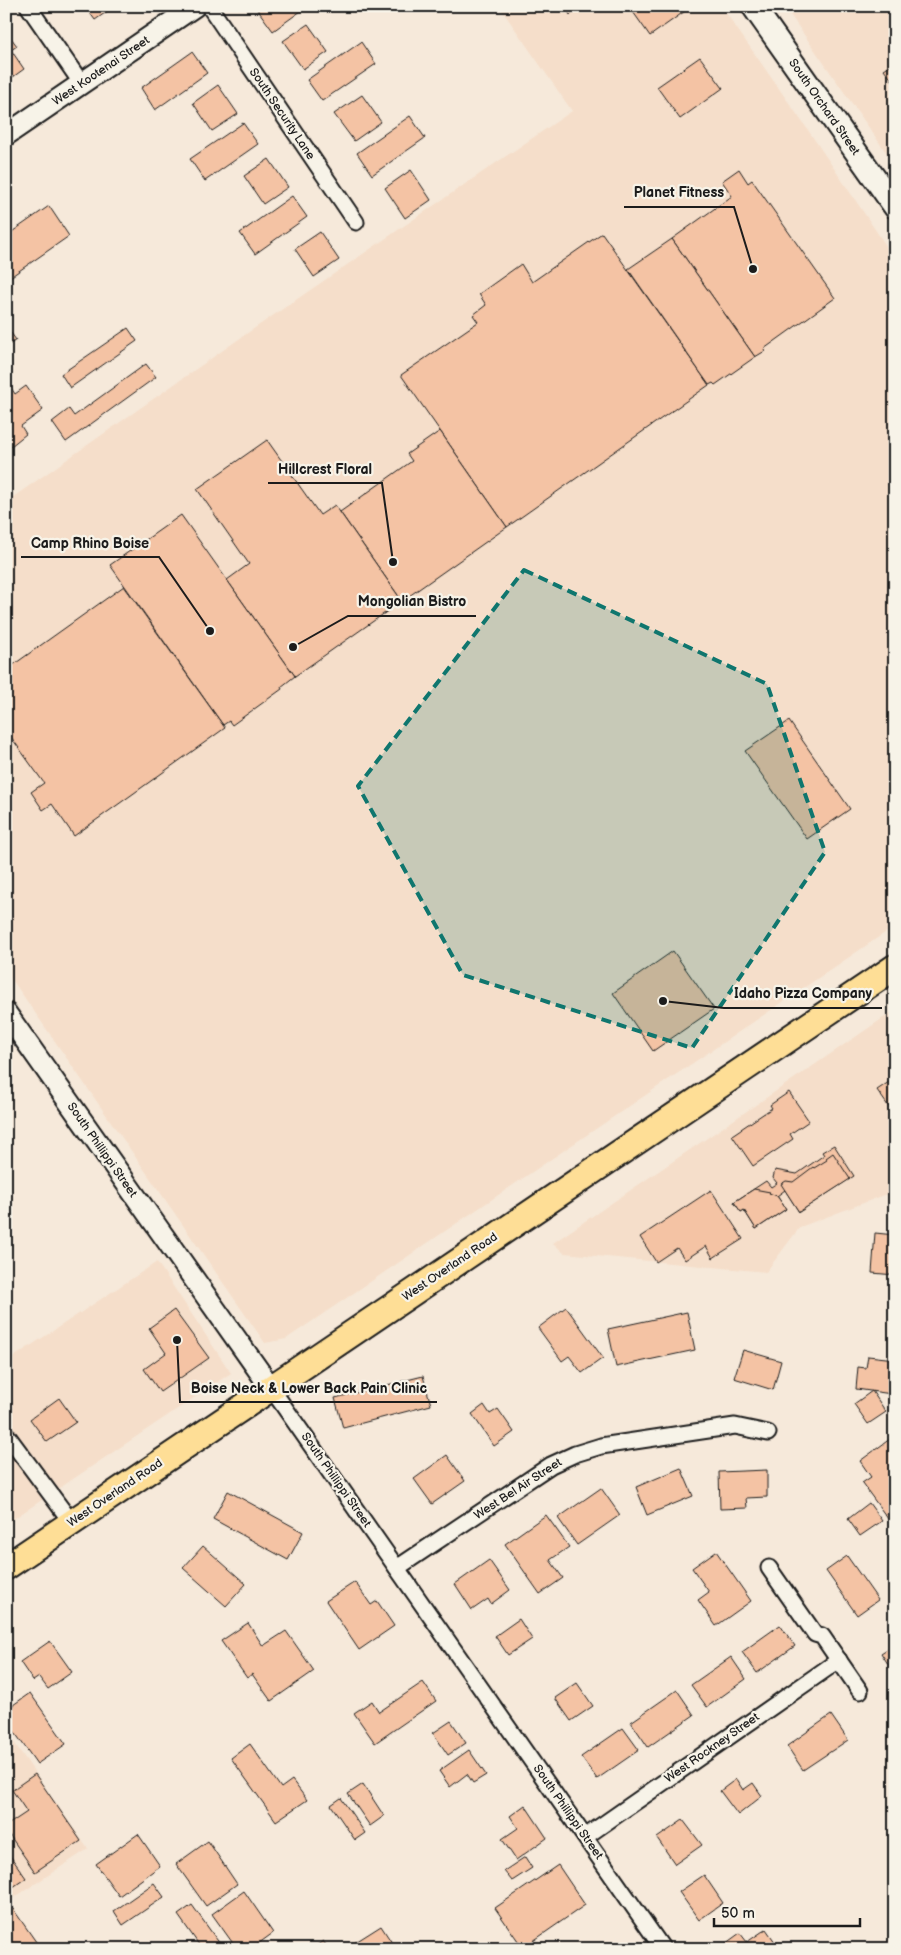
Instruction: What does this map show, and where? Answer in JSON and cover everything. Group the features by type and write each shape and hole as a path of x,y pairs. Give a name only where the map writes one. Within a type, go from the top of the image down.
{"main road":[{"name":"South Orchard Street","path":"753,6 895,207"},
{"name":"West Overland Road","path":"6,1567 895,967"}],"street":[{"path":"28,6 82,84"},
{"name":"West Kootenai Street","path":"6,135 195,6"},
{"name":"South Security Lane","path":"209,6 356,222"},
{"name":"South Phillippi Street","path":"6,1013 663,1949"},
{"name":"West Bel Air Street","path":"397,1568 551,1465 575,1454 602,1446 735,1426 768,1433"},
{"path":"6,1434 72,1523"},
{"path":"769,1568 816,1634 822,1636 860,1691"},
{"name":"West Rockney Street","path":"585,1837 839,1660"}],"highlighted area":[{"path":"524,570 767,684 825,852 692,1048 463,975 358,786"}],"shaded area":[{"path":"499,6 721,6 895,259 895,926 286,1339 265,1343 6,971 6,502 249,332 572,111"},
{"path":"784,6 895,6 895,165"},
{"path":"895,1010 895,1191 800,1227 766,1272 564,1253 553,1243"},
{"path":"157,1262 231,1373 6,1524 6,1421 11,1418 6,1410 6,1362"},
{"path":"6,1731 88,1849 6,1903"}],"building":[{"path":"85,6 115,6 95,20"},
{"path":"260,6 308,6 273,31 257,9"},
{"path":"565,6 584,6 570,15"},
{"path":"635,6 686,6 688,9 650,36 631,9"},
{"path":"308,24 328,52 303,69 283,41"},
{"path":"6,31 17,46 11,50 24,69 6,82"},
{"path":"361,42 376,64 322,101 307,80"},
{"path":"192,52 207,73 155,110 141,88"},
{"path":"700,57 723,88 680,119 657,87"},
{"path":"895,62 895,84 884,69"},
{"path":"218,85 238,114 212,131 193,103"},
{"path":"362,95 381,122 354,141 334,114"},
{"path":"410,116 425,138 372,175 357,153"},
{"path":"243,123 258,144 205,181 190,159"},
{"path":"269,159 288,187 263,204 244,176"},
{"path":"739,169 748,183 752,180 835,298 755,357 672,239 732,196 722,181"},
{"path":"411,170 431,200 405,218 385,188"},
{"path":"292,196 307,217 255,254 240,233"},
{"path":"49,206 69,236 6,280 6,236"},
{"path":"320,232 339,260 314,277 295,249"},
{"path":"602,233 709,385 507,527 401,375 478,322 473,315 486,305 479,294 521,264 532,282"},
{"path":"672,239 755,357 715,385 713,383 709,385 628,269"},
{"path":"6,326 16,340 6,347"},
{"path":"128,328 137,341 70,388 61,374"},
{"path":"146,364 156,377 66,442 52,422 69,409 74,416"},
{"path":"6,380 15,394 26,386 43,410 21,426 26,434 6,450"},
{"path":"440,431 507,527 402,601 340,512 412,461 407,454"},
{"path":"267,440 320,515 335,505 402,601 295,676 227,580 249,564 197,489"},
{"path":"181,515 295,676 281,687 282,689 232,725 229,721 223,725 110,565"},
{"path":"124,586 225,728 74,836 52,804 43,810 31,792 44,783 6,730 6,670"},
{"path":"789,721 850,809 807,839 745,751"},
{"path":"673,951 714,1009 653,1051 613,993"},
{"path":"895,1078 895,1116 877,1090"},
{"path":"789,1092 809,1121 790,1134 793,1139 753,1166 732,1135 772,1108 770,1105"},
{"path":"834,1145 854,1176 799,1212 785,1190 777,1196 786,1209 756,1229 744,1210 741,1212 734,1202 766,1181 771,1187 777,1183 773,1178 775,1170 797,1174 824,1155 822,1152"},
{"path":"833,1153 850,1179 799,1212 781,1184 786,1181 793,1182 813,1167 827,1160 826,1158"},
{"path":"754,1189 770,1192 777,1196 786,1209 756,1229 744,1210 741,1212 734,1202"},
{"path":"711,1190 743,1239 713,1258 706,1246 685,1260 677,1248 656,1262 640,1237"},
{"path":"875,1233 895,1235 895,1275 872,1273"},
{"path":"566,1307 603,1358 582,1373 569,1356 562,1361 538,1328"},
{"path":"174,1310 209,1358 160,1392 144,1369 166,1353 149,1328"},
{"path":"687,1312 695,1350 616,1367 608,1329"},
{"path":"743,1350 781,1361 773,1390 734,1378"},
{"path":"868,1356 895,1359 892,1394 856,1389 858,1367 866,1368"},
{"path":"423,1376 431,1405 343,1428 335,1398"},
{"path":"872,1391 886,1412 868,1424 854,1404"},
{"path":"59,1398 76,1422 47,1442 30,1419"},
{"path":"484,1405 490,1414 498,1409 514,1432 494,1446 472,1414"},
{"path":"894,1436 895,1520 891,1523 862,1483 871,1477 860,1461"},
{"path":"447,1455 465,1481 432,1504 414,1479"},
{"path":"681,1468 693,1496 647,1515 636,1487"},
{"path":"767,1470 767,1497 746,1498 747,1508 720,1509 719,1472"},
{"path":"601,1488 620,1515 577,1545 558,1518"},
{"path":"228,1491 303,1532 288,1560 213,1519"},
{"path":"869,1503 882,1521 860,1536 848,1519"},
{"path":"546,1515 569,1547 550,1560 563,1578 540,1594 505,1544"},
{"path":"203,1546 246,1584 226,1606 183,1568"},
{"path":"716,1551 751,1601 716,1626 698,1600 709,1592 692,1568"},
{"path":"847,1556 878,1600 857,1615 826,1571"},
{"path":"489,1560 510,1590 491,1604 488,1599 472,1610 455,1584"},
{"path":"355,1582 371,1605 377,1601 394,1626 359,1650 326,1601"},
{"path":"519,1619 532,1639 508,1655 495,1636"},
{"path":"248,1623 263,1646 286,1631 314,1671 271,1701 252,1674 247,1678 221,1641"},
{"path":"780,1625 795,1646 757,1673 742,1652"},
{"path":"50,1641 72,1672 48,1689 39,1677 33,1681 20,1662"},
{"path":"895,1644 895,1675 881,1653"},
{"path":"731,1657 746,1679 707,1707 691,1685"},
{"path":"423,1682 436,1701 375,1743 354,1713 372,1701 379,1712"},
{"path":"577,1683 593,1706 571,1721 555,1698"},
{"path":"677,1690 694,1715 648,1747 631,1722"},
{"path":"30,1693 66,1744 37,1764 6,1720 6,1710"},
{"path":"831,1715 848,1740 803,1770 787,1746"},
{"path":"451,1721 466,1743 448,1755 433,1733"},
{"path":"623,1728 639,1750 597,1779 581,1757"},
{"path":"250,1744 281,1788 292,1780 307,1800 276,1821 231,1758"},
{"path":"469,1750 486,1775 473,1783 467,1774 450,1787 439,1771"},
{"path":"35,1774 81,1841 35,1872 6,1830 6,1826 27,1812 12,1790"},
{"path":"736,1779 743,1790 753,1783 762,1796 738,1815 720,1791"},
{"path":"363,1784 384,1816 370,1826 348,1794"},
{"path":"341,1798 365,1833 355,1840 331,1805"},
{"path":"525,1805 547,1838 516,1860 502,1839 518,1828 510,1816"},
{"path":"683,1820 702,1845 675,1864 657,1838"},
{"path":"138,1834 160,1866 119,1896 96,1864"},
{"path":"208,1841 237,1884 206,1906 176,1864"},
{"path":"6,1850 26,1878 6,1892"},
{"path":"525,1857 532,1868 512,1881 504,1871"},
{"path":"558,1865 585,1905 523,1948 495,1908"},
{"path":"704,1875 723,1903 699,1920 679,1892"},
{"path":"154,1883 164,1897 123,1925 114,1911"},
{"path":"244,1891 273,1933 251,1949 237,1949 212,1914"},
{"path":"192,1905 220,1944 214,1949 202,1949 178,1915"},
{"path":"11,1906 41,1949 6,1949 6,1910"},
{"path":"381,1926 396,1949 354,1949 351,1945"},
{"path":"766,1929 780,1949 724,1949 722,1946 740,1933 747,1942"},
{"path":"323,1941 329,1949 312,1949"},
{"path":"465,1942 470,1949 456,1949"}],"place":[{"name":"Planet Fitness","path":"753,269"},
{"name":"Hillcrest Floral","path":"393,562"},
{"name":"Camp Rhino Boise","path":"210,631"},
{"name":"Mongolian Bistro","path":"293,647"},
{"name":"Idaho Pizza Company","path":"663,1001"},
{"name":"Boise Neck & Lower Back Pain Clinic","path":"177,1340"}]}
